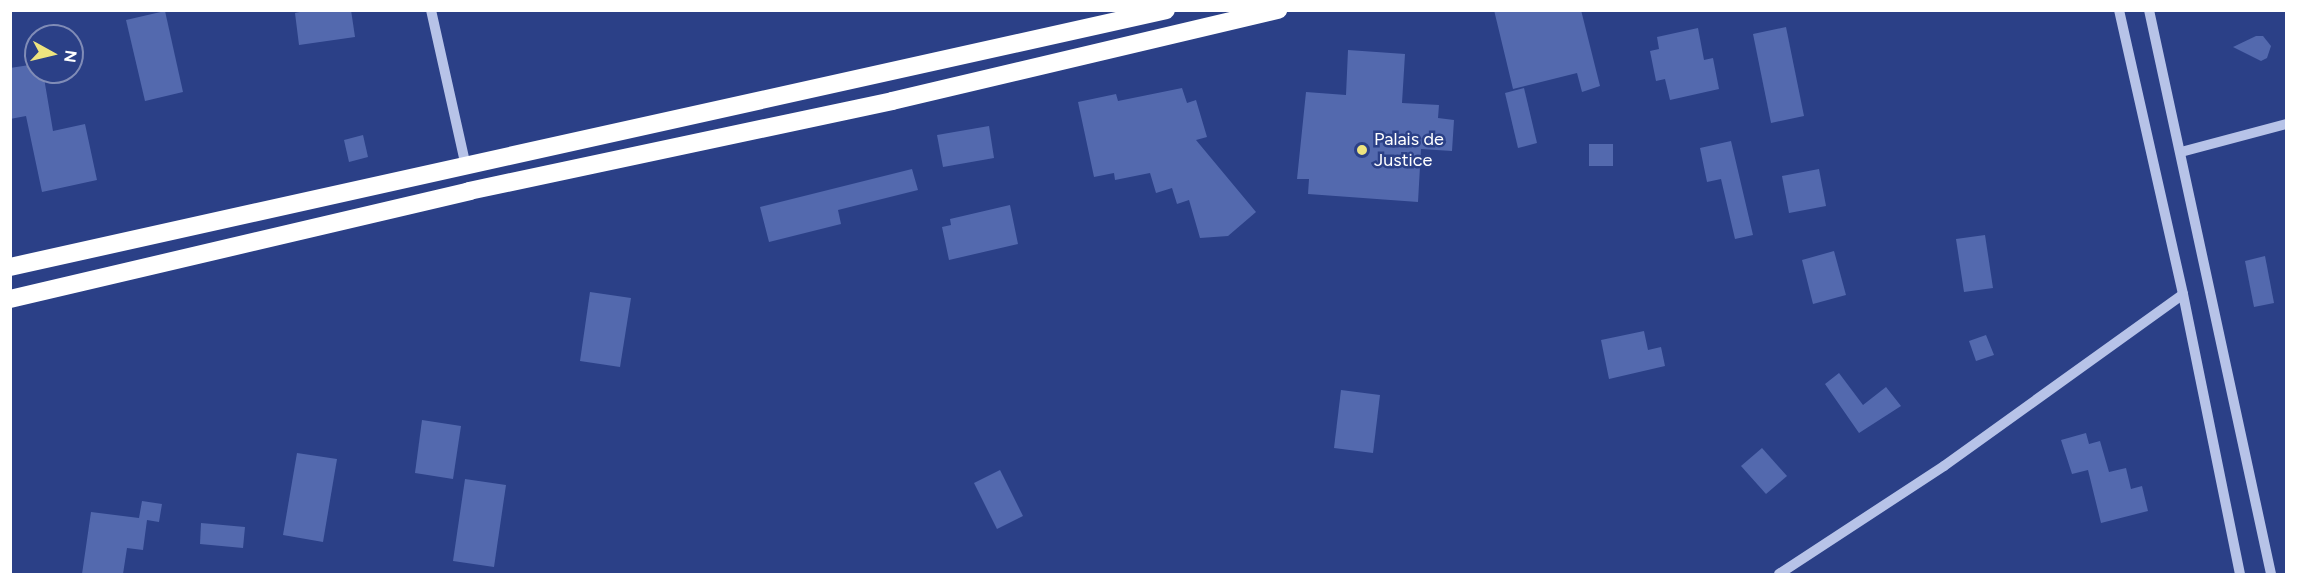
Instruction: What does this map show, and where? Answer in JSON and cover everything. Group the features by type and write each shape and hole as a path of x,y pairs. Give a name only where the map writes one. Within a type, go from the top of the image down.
{"highway":[{"path":"10,267 884,76 1166,10"},
{"path":"10,299 469,191 892,101 1238,15 1278,10"},
{"path":"884,76 892,101"}],"street":[{"path":"431,10 466,166"},
{"path":"2119,10 2183,294 2240,574"},
{"path":"2149,10 2271,574"},
{"path":"2181,152 2286,124"},
{"path":"1779,574 1944,466 2183,294"}],"building":[{"path":"309,10 351,10 355,37 299,45 295,13"},
{"path":"1494,10 1581,10 1600,86 1582,92 1577,73 1513,89"},
{"path":"165,11 183,92 145,101 126,20"},
{"path":"1786,27 1804,116 1771,123 1753,34"},
{"path":"1698,28 1704,60 1713,58 1719,89 1670,100 1665,79 1656,81 1650,51 1659,49 1657,37"},
{"path":"2256,36 2263,36 2271,46 2267,58 2261,61 2233,47"},
{"path":"1348,50 1405,54 1402,103 1439,105 1438,118 1454,120 1452,151 1421,149 1418,202 1308,194 1309,179 1297,179 1306,92 1346,95"},
{"path":"24,66 24,84 45,84 53,131 85,124 97,180 42,192 26,116 10,119 10,68"},
{"path":"1182,88 1187,103 1196,100 1207,137 1196,140 1256,212 1228,236 1200,238 1189,200 1177,204 1172,188 1156,193 1150,173 1115,180 1114,173 1094,177 1078,102 1116,94 1118,101"},
{"path":"1524,88 1537,143 1518,148 1505,93"},
{"path":"989,126 994,158 943,167 937,135"},
{"path":"363,135 368,157 349,162 344,140"},
{"path":"1731,141 1753,235 1735,239 1721,179 1707,182 1700,148"},
{"path":"1589,144 1613,144 1613,166 1589,166"},
{"path":"912,169 918,190 838,210 841,224 769,242 760,207"},
{"path":"1819,169 1826,206 1789,213 1782,176"},
{"path":"1010,205 1018,244 949,260 942,227 951,225 950,219"},
{"path":"1985,235 1993,288 1964,292 1956,239"},
{"path":"1834,251 1846,295 1813,304 1802,260"},
{"path":"2265,256 2274,303 2254,307 2245,261"},
{"path":"590,292 631,298 620,367 580,361"},
{"path":"1644,331 1648,350 1661,347 1665,366 1609,379 1601,340"},
{"path":"1986,335 1994,355 1976,361 1969,341"},
{"path":"1839,373 1863,405 1886,387 1901,406 1859,433 1825,384"},
{"path":"1341,390 1380,395 1373,453 1334,448"},
{"path":"422,420 461,426 453,479 415,473"},
{"path":"2086,433 2089,444 2100,441 2109,472 2126,468 2131,489 2142,486 2148,511 2101,523 2088,470 2072,474 2061,440"},
{"path":"1762,448 1787,476 1766,494 1741,466"},
{"path":"297,453 337,459 323,542 283,535"},
{"path":"1000,470 1023,516 997,529 974,483"},
{"path":"465,479 506,485 494,567 453,561"},
{"path":"142,501 162,504 159,522 147,520 143,550 127,548 123,574 82,574 91,512 139,518"},
{"path":"201,523 245,527 243,548 200,544"}],"place":[{"name":"Palais de Justice","path":"1362,150"}]}
